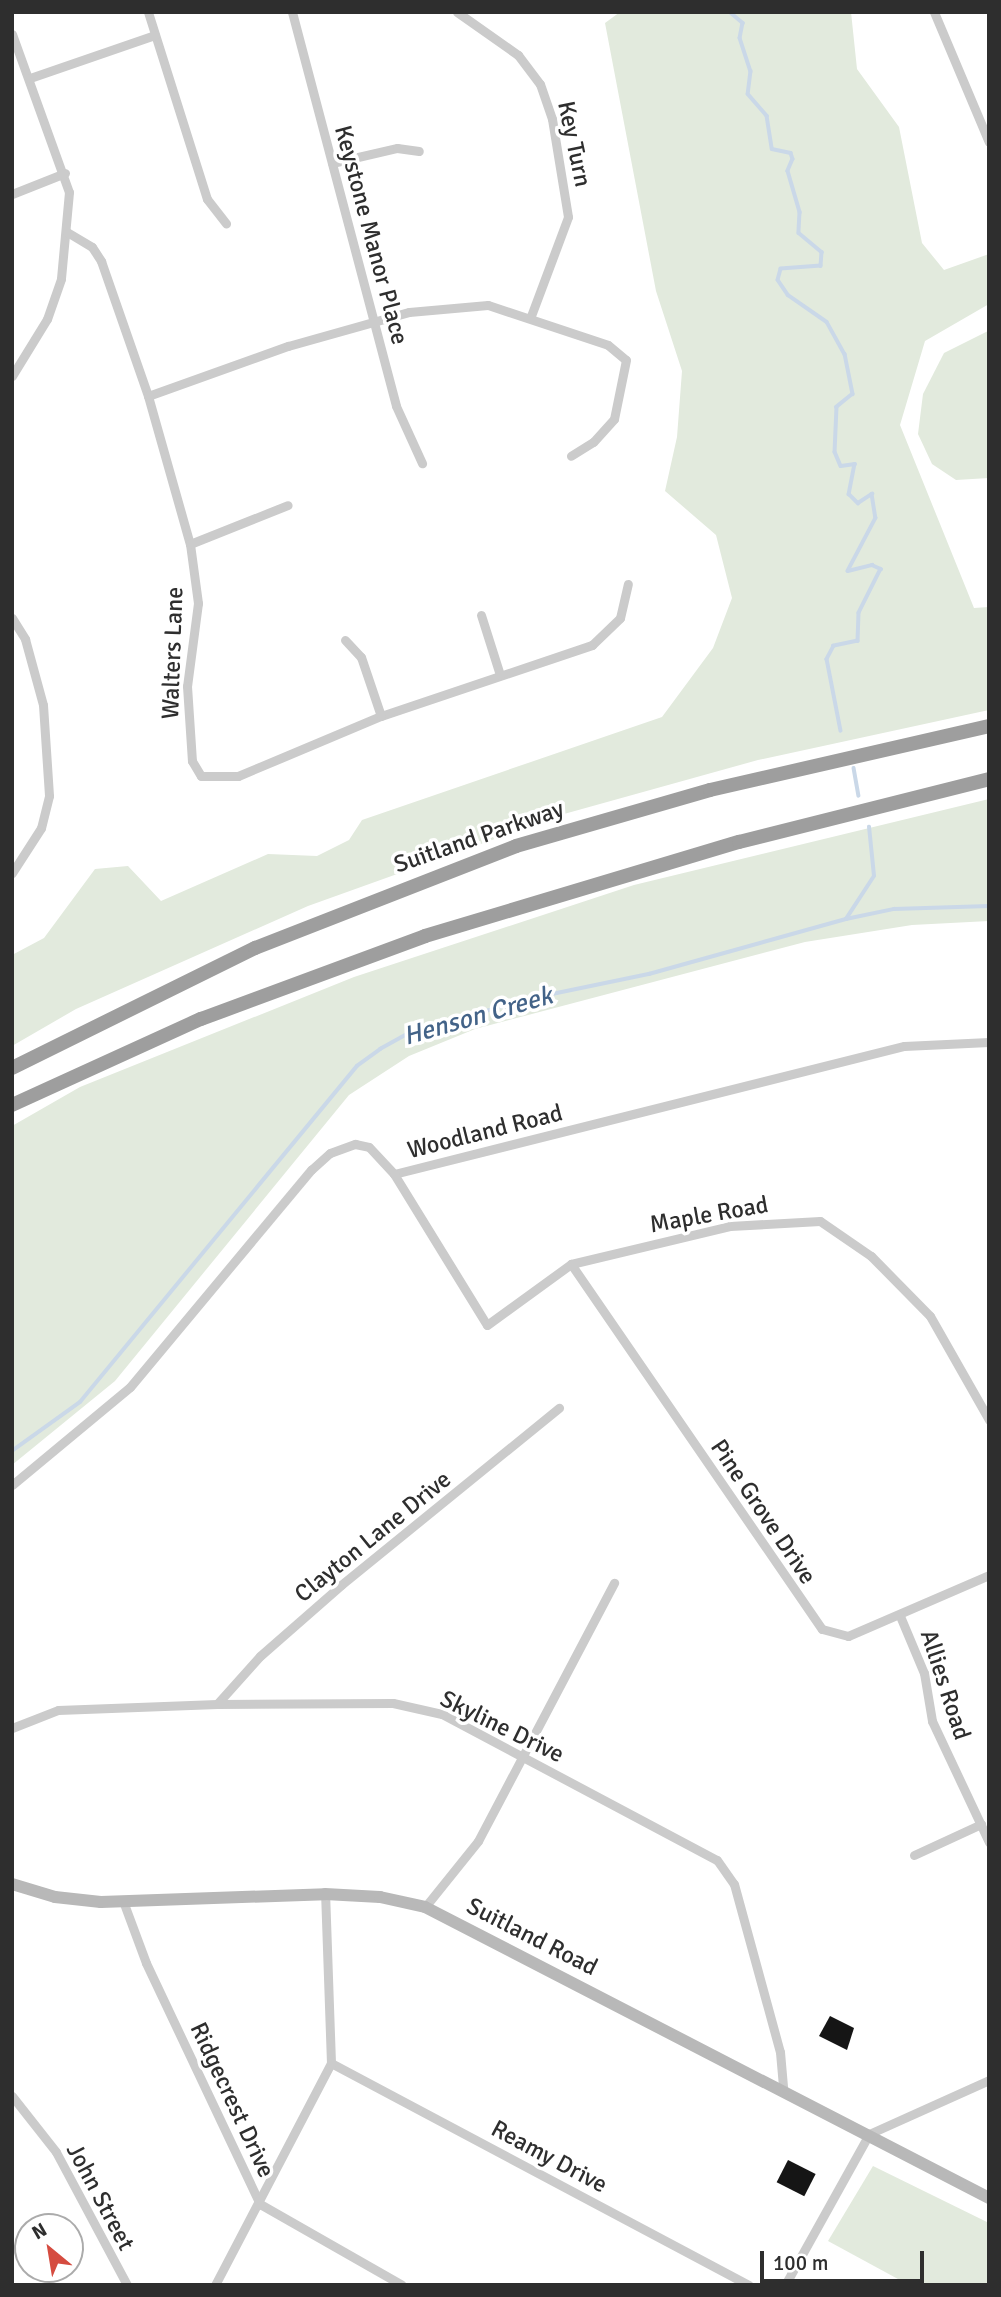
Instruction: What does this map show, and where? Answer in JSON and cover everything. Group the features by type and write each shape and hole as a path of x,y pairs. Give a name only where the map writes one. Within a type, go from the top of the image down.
{"highway":[{"name":"Suitland Parkway","path":"12,1068 255,948 480,859 684,797 989,726"},
{"path":"12,1105 213,1014 425,936 726,846 989,779"}],"main road":[{"name":"Suitland Road","path":"12,1884 55,1897 123,1901 325,1894 380,1896 425,1907 989,2198"}],"street":[{"path":"148,12 207,199 226,223"},
{"name":"Keystone Manor Place","path":"292,12 377,323 401,422 422,463"},
{"name":"Key Turn","path":"457,12 518,55 540,84 552,119 568,217 531,316"},
{"path":"934,12 989,142"},
{"path":"12,34 65,173 68,232 61,279 47,319 12,376"},
{"path":"30,78 155,35"},
{"path":"332,163 397,148 419,150"},
{"path":"12,194 65,173"},
{"name":"Walters Lane","path":"68,232 101,261 148,396 190,544 198,603 187,686 192,761 201,776 238,776 381,716 605,638 620,618 628,584"},
{"path":"148,396 288,346 465,303 531,316 592,339 617,349 629,366 614,419 593,442 571,456"},
{"path":"190,544 288,505"},
{"path":"481,615 500,675"},
{"path":"12,618 36,674 49,776 41,828 12,873"},
{"path":"345,640 361,657 381,716"},
{"name":"Woodland Road","path":"12,1485 130,1387 321,1160 355,1144 369,1147 394,1174 904,1046 989,1042"},
{"name":"Maple Road","path":"394,1174 487,1325 571,1264 730,1226 820,1222 871,1256 923,1308 985,1401 989,1420"},
{"name":"Pine Grove Drive","path":"571,1264 822,1629 839,1637 900,1616 989,1575"},
{"name":"Clayton Lane Drive","path":"216,1704 260,1656 341,1585 559,1408"},
{"path":"425,1907 478,1842 526,1758 614,1583"},
{"name":"Allies Road","path":"900,1616 924,1673 932,1721 989,1842"},
{"name":"Skyline Drive","path":"12,1728 58,1710 216,1704 393,1703 442,1714 706,1854 726,1870 780,2052 783,2090"},
{"path":"914,1855 981,1824"},
{"path":"215,2285 260,2204 331,2063 325,1894"},
{"name":"Ridgecrest Drive","path":"123,1901 146,1963 260,2204 402,2285"},
{"name":"Reamy Drive","path":"331,2063 749,2285"},
{"path":"785,2285 869,2134 989,2080"},
{"name":"John Street","path":"12,2096 56,2152 127,2285"}],"shaded area":[{"path":"620,12 851,12 857,69 899,127 922,243 944,270 989,254 989,304 925,341 900,425 974,608 989,607 989,710 758,760 564,814 308,906 76,1009 12,1046 12,955 44,938 95,869 128,866 161,901 268,854 317,856 349,840 362,820 662,717 713,648 732,598 716,535 665,491 677,437 682,371 656,291 605,23"},
{"path":"988,331 989,478 956,480 932,464 918,434 923,394 944,353"},
{"path":"989,799 989,921 912,925 805,942 475,1029 409,1056 349,1095 115,1381 12,1465 12,1126 80,1087 354,977 634,885"},
{"path":"873,2166 989,2223 989,2285 909,2285 828,2241"}],"building":[{"path":"830,2016 854,2028 847,2050 819,2036"},
{"path":"788,2160 816,2174 804,2196 777,2182"}],"waterway":[{"path":"730,12 743,23 740,38 751,71 748,94 767,116 772,149 791,153 793,159 788,171 800,212 799,233 822,252 821,266 781,269 778,280 788,295 827,322 845,354 853,394 837,407 835,452 841,466 855,464 849,494 858,503 872,494 876,518 848,571 872,565 881,569 859,613 858,641 834,646 827,659 841,731"},
{"path":"854,768 859,796"},
{"path":"846,919 874,876 869,827"},
{"name":"Henson Creek","path":"12,1451 80,1402 357,1066 380,1049 409,1033 528,999 649,974 846,919 894,909 989,906"}]}
